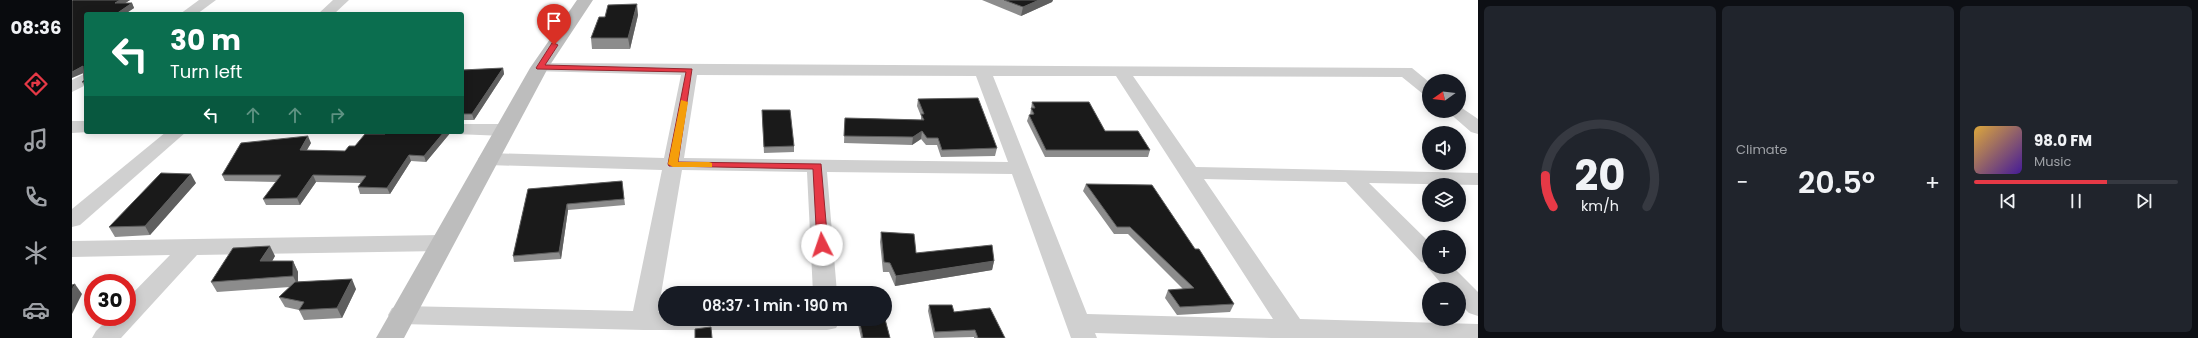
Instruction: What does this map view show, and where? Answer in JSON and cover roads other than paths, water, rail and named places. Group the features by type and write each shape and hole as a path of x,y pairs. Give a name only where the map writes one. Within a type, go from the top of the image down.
{"street":[{"path":"190,12 209,0"},
{"path":"327,12 342,0"},
{"path":"390,338 441,243 540,68 584,0"},
{"path":"540,68 1122,72 1406,72 1422,85"},
{"path":"644,321 690,70"},
{"path":"983,71 1081,331 1293,329 1478,334"},
{"path":"1122,72 1293,329"},
{"path":"72,87 84,79"},
{"path":"1465,118 1478,128"},
{"path":"72,127 84,127"},
{"path":"464,130 505,130"},
{"path":"72,220 175,134"},
{"path":"488,159 673,164 1019,168"},
{"path":"817,166 825,286"},
{"path":"1189,173 1478,179"},
{"path":"1351,176 1422,249"},
{"path":"72,249 441,243"},
{"path":"136,305 189,248"},
{"path":"1446,274 1478,307"},
{"path":"401,315 658,321"},
{"path":"105,338 116,326"}]}
